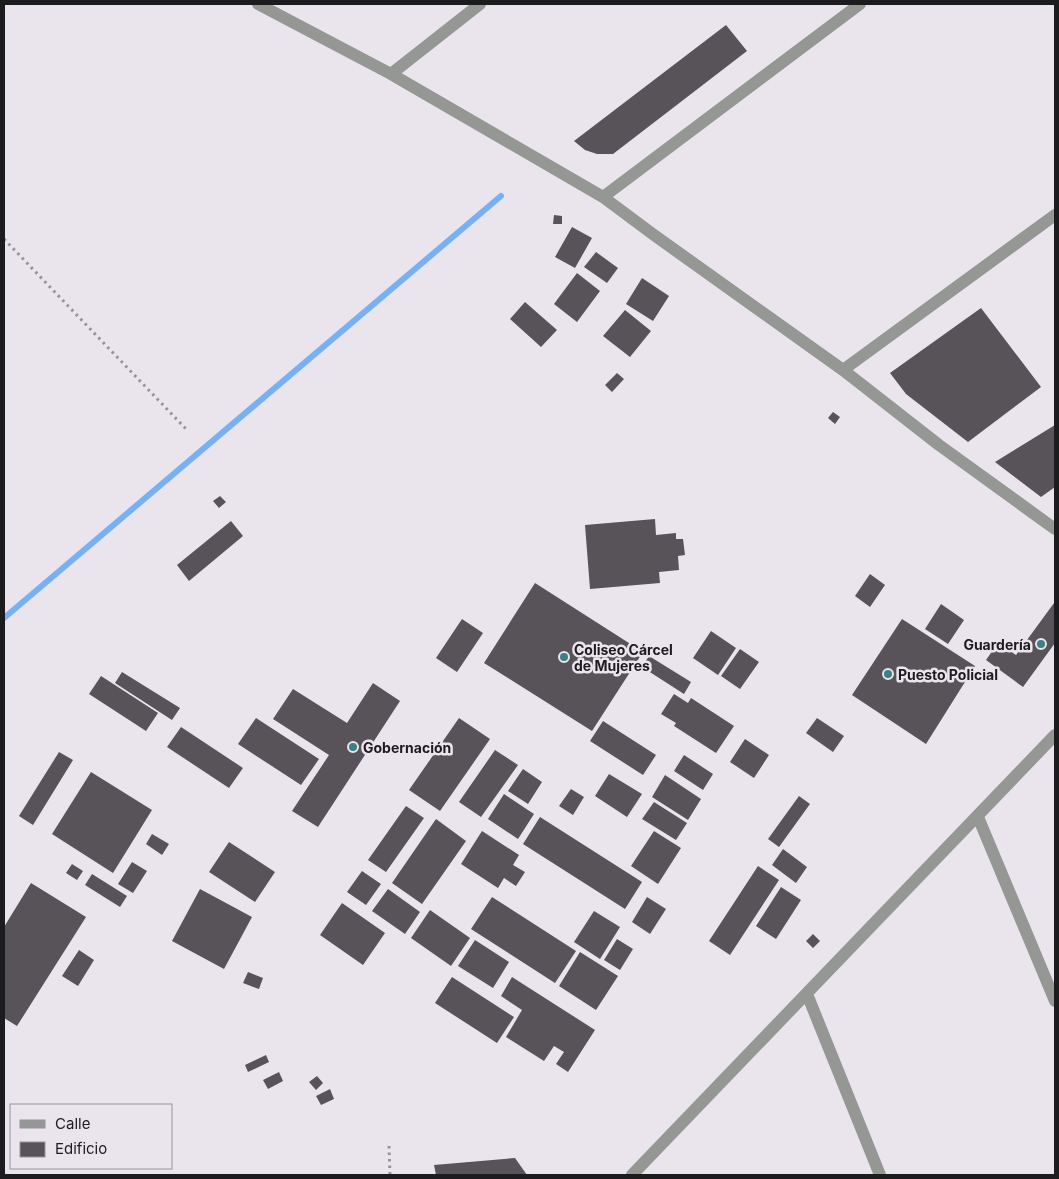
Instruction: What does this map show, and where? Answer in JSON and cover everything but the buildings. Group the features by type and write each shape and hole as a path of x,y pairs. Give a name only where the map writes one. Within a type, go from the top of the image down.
{"street":[{"path":"258,4 391,74 603,197 843,370 939,445 1055,529"},
{"path":"391,74 480,4"},
{"path":"603,197 860,4"},
{"path":"843,370 1055,215"},
{"path":"632,1175 1055,735"},
{"path":"978,817 1055,1001"},
{"path":"807,994 880,1175"}],"path":[{"path":"4,239 187,430"},
{"path":"390,1146 390,1175"}],"waterway":[{"path":"4,618 501,196"}],"place":[{"name":"Guardería","path":"1041,644"},
{"name":"Coliseo Cárcel de Mujeres","path":"564,657"},
{"name":"Puesto Policial","path":"888,674"},
{"name":"Gobernación","path":"353,747"}]}
